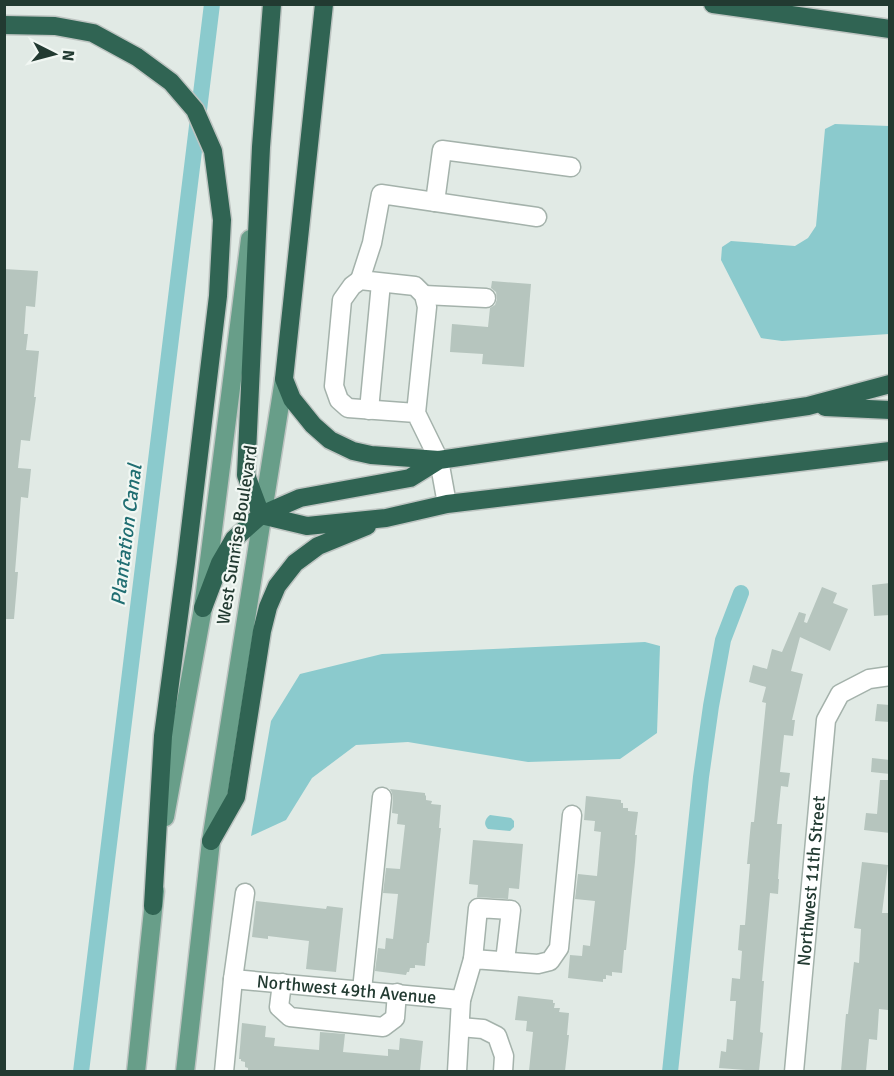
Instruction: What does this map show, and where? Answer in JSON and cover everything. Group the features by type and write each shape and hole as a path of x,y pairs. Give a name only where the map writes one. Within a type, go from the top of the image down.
{"highway":[{"path":"713,4 890,29"},
{"name":"West Sunrise Boulevard","path":"261,147 272,6"},
{"name":"West Sunrise Boulevard","path":"284,379 324,7"},
{"path":"4,25 55,26 93,33 137,57 171,82 195,110 213,151 222,220 218,296 163,736 153,906"},
{"path":"261,147 246,475 261,515"},
{"path":"284,379 292,399 330,440 353,452 439,460 808,406 890,384"},
{"path":"808,406 890,410"},
{"path":"261,515 307,526 386,518 447,504 890,451"},
{"path":"203,608 220,563 234,538 261,515 300,498 410,478 439,460"},
{"path":"211,841 236,797 262,631 268,607 277,586 295,563 318,546 386,518"}],"main road":[{"name":"West Sunrise Boulevard","path":"136,1071 153,906 168,795 203,608 261,147"},
{"name":"West Sunrise Boulevard","path":"185,1071 211,841 284,379"}],"street":[{"path":"435,202 442,150 571,167"},
{"path":"416,413 348,408 339,400 334,386 342,300 352,286 360,280 372,243 381,194 537,216"},
{"path":"360,280 416,286 424,295 427,307 416,413 439,460 447,504"},
{"path":"369,410 381,283"},
{"path":"424,295 486,298"},
{"name":"Northwest 11th Street","path":"794,1071 826,720 840,694 869,679 890,676"},
{"path":"362,990 382,797"},
{"path":"473,958 538,964 550,961 559,948 573,815"},
{"name":"Northwest 49th Avenue","path":"224,1071 233,979 245,893"},
{"path":"457,1071 461,1000 473,958 478,908 511,910 505,961"},
{"name":"Northwest 49th Avenue","path":"233,979 461,1000"},
{"path":"282,983 279,1007 290,1017 383,1027 395,1018 398,993"},
{"path":"460,1027 483,1029 497,1036 504,1056 502,1071"}],"water":[{"path":"835,124 889,126 889,334 782,341 761,338 721,260 722,247 731,241 795,246 808,238 816,226 825,129"},
{"path":"645,642 660,646 657,733 620,759 528,762 408,742 356,745 312,778 286,820 251,836 271,721 300,674 382,654"},
{"path":"490,815 511,818 514,821 514,827 510,831 488,829 485,822"}],"building":[{"path":"4,269 38,271 35,307 26,306 24,334 28,334 26,350 39,351 30,441 21,440 18,468 31,469 28,498 21,497 14,619 4,619"},
{"path":"492,281 531,284 524,367 482,364 483,354 450,352 452,324 488,327 490,308 495,305 497,299 496,292 491,288"},
{"path":"890,583 890,615 874,616 872,585"},
{"path":"822,587 837,593 833,603 848,609 830,651 800,637 791,671 803,674 792,720 795,720 793,736 784,735 780,772 790,773 788,787 781,786 777,824 782,824 778,894 770,893 762,981 764,981 760,1032 763,1033 759,1071 719,1068 721,1051 726,1052 727,1039 733,1040 736,1001 730,1001 732,978 740,979 742,951 738,950 740,925 745,925 750,864 747,864 751,822 754,822 766,703 762,702 766,687 749,682 753,665 767,669 772,649 782,652 799,612 806,614 804,622 807,623"},
{"path":"877,704 890,705 890,722 875,721"},
{"path":"872,758 890,760 890,774 871,772"},
{"path":"880,780 890,780 890,833 864,830 866,813 877,814"},
{"path":"390,789 425,793 426,800 432,801 431,804 441,805 439,828 441,828 425,966 415,965 415,968 410,968 406,975 375,971 378,948 385,949 386,938 393,939 398,894 383,893 386,868 400,869 405,825 397,824 398,814 392,813 393,798"},
{"path":"586,796 621,800 623,808 638,812 635,862 622,973 612,972 612,976 606,975 603,982 568,978 570,955 582,956 583,945 590,946 595,901 575,899 578,874 597,876 601,832 594,831 595,821 584,820"},
{"path":"473,840 523,844 519,889 509,888 508,899 477,897 478,885 469,884"},
{"path":"862,862 888,865 882,913 890,913 890,995 888,1010 879,1009 877,1040 869,1039 866,1071 841,1071 854,962 859,963 861,929 854,928"},
{"path":"256,901 326,909 327,906 343,908 336,972 306,969 309,941 268,936 268,939 252,937"},
{"path":"518,996 553,1000 554,1008 560,1008 559,1012 569,1013 565,1071 529,1071 533,1032 526,1031 527,1021 515,1020"},
{"path":"242,1023 266,1026 265,1037 275,1038 274,1046 319,1050 320,1032 345,1034 343,1052 388,1056 388,1049 399,1050 400,1038 423,1041 420,1071 248,1071 245,1062 239,1059"}],"waterway":[{"name":"Plantation Canal","path":"81,1072 212,4"},
{"path":"670,1072 701,777 711,706 723,640 741,593"}]}
